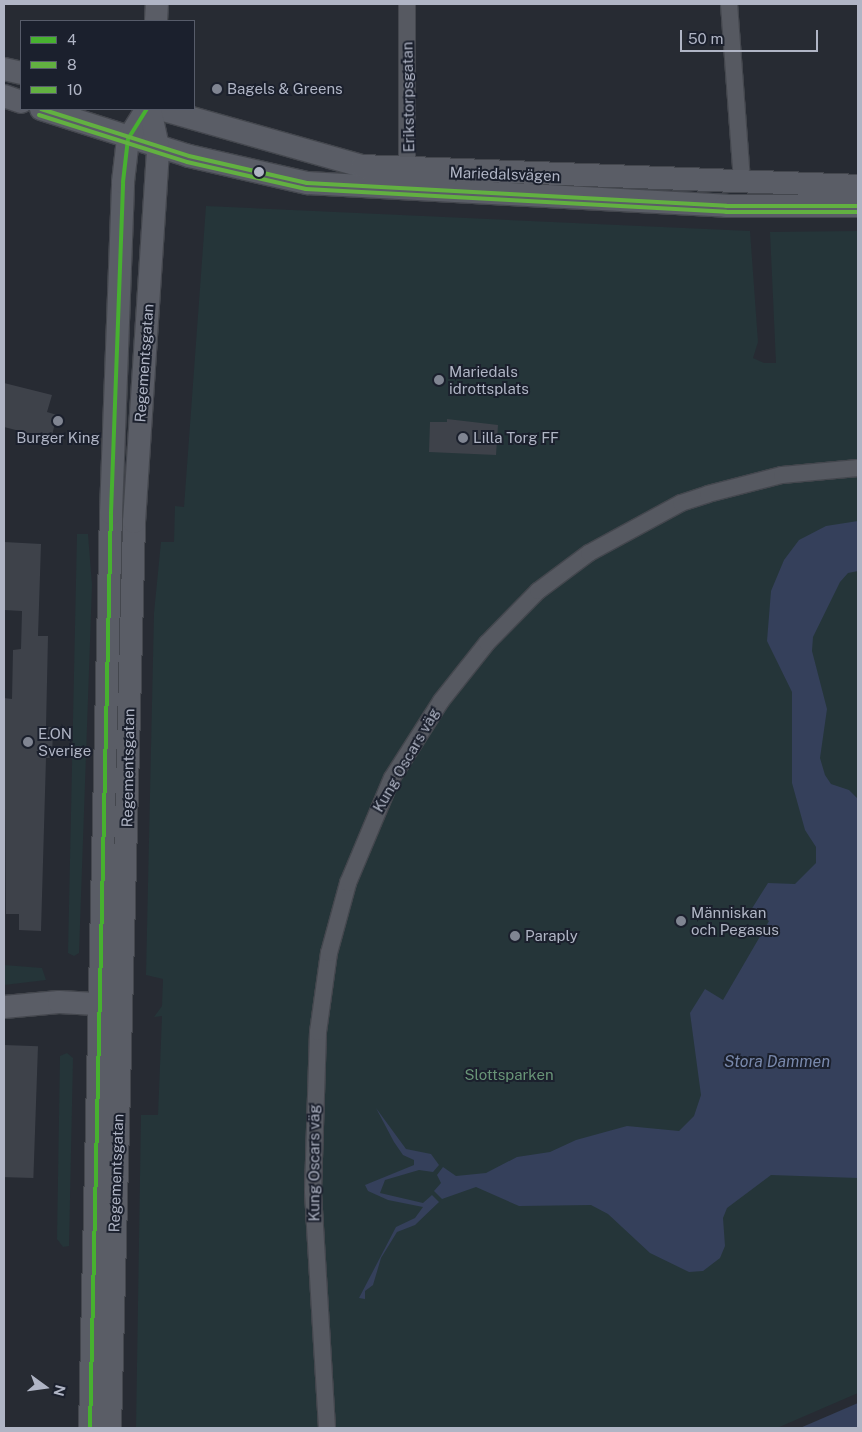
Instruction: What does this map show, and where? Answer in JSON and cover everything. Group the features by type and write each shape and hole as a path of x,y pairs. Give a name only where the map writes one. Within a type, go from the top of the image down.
{"main road":[{"path":"156,20 157,4"},
{"path":"4,69 20,73"},
{"path":"4,96 20,102"},
{"name":"Mariedalsvägen","path":"45,110 128,139 307,182 407,180 858,186"},
{"name":"Regementsgatan","path":"110,1428 111,513 123,182 128,139 148,110"},
{"name":"Regementsgatan","path":"90,1428 134,522 158,147 149,110"},
{"name":"Mariedalsvägen","path":"163,110 407,180 726,206 858,206"},
{"path":"4,1007 110,1005"}],"street":[{"name":"Erikstorpsgatan","path":"407,4 407,180"},
{"path":"729,4 742,183"},
{"name":"Kung Oscars väg","path":"327,1428 313,1191 318,1032 329,954 348,883 392,778 441,701 487,643 538,591 589,552 672,508 708,494 782,474 858,468"}],"green space":[{"name":"Slottsparken","path":"206,206 750,231 758,342 753,358 764,363 776,363 770,232 858,231 858,1393 777,1428 136,1428 141,1115 158,1115 162,1016 154,1017 162,1006 163,979 146,975 154,613 161,542 174,542 175,506 184,507"},
{"path":"77,534 88,534 92,585 79,953 74,956 68,953"},
{"path":"4,965 42,968 46,980 4,985"},
{"path":"67,1053 73,1058 69,1246 63,1247 57,1239 60,1056"}],"water":[{"name":"Stora Dammen","path":"858,521 858,571 848,573 840,582 813,637 812,651 827,709 820,758 825,775 831,784 849,790 858,799 858,1178 771,1175 727,1208 723,1218 725,1246 720,1258 703,1271 689,1272 650,1253 608,1214 591,1205 519,1206 476,1187 442,1199 434,1191 441,1183 437,1175 443,1167 456,1176 486,1173 517,1157 550,1152 576,1140 627,1126 679,1131 694,1116 701,1095 690,1013 705,989 723,1000 769,921 751,910 768,883 795,884 816,863 816,847 805,830 792,783 792,692 767,641 771,591 784,560 799,540 826,526"},
{"path":"376,1108 406,1149 431,1154 439,1165 433,1172 419,1170 385,1180 380,1193 423,1203 432,1195 439,1202 415,1225 397,1232 381,1258 373,1285 365,1291 365,1299 359,1298 396,1227 415,1218 423,1207 388,1200 368,1191 365,1185 414,1165 414,1160 403,1155 394,1142"},
{"path":"858,1403 858,1428 800,1428"}],"building":[{"path":"4,383 52,395 47,412 57,415 51,439 4,427"},
{"name":"Lilla Torg FF","path":"447,419 498,425 496,455 429,452 430,422 447,422"},
{"name":"E.ON Sverige","path":"4,542 41,544 38,636 48,636 46,727 53,727 52,758 46,758 41,931 19,930 19,914 6,914 4,698 12,699 13,650 21,649 22,611 4,610"},
{"path":"4,1045 38,1046 33,1178 4,1177"}],"transit line":[{"name":"8","path":"44,110 189,156 307,183 726,206 858,206"},
{"name":"4","path":"90,1428 111,513 123,182 128,139 146,110"},
{"name":"10","path":"39,115 187,162 306,189 726,212 858,212"}],"place":[{"name":"Bagels & Greens","path":"217,89"},
{"name":"Mariedals idrottsplats","path":"439,380"},
{"name":"Burger King","path":"58,421"},
{"name":"Lilla Torg FF","path":"463,438"},
{"name":"E.ON Sverige","path":"28,742"},
{"name":"Människan och Pegasus","path":"681,921"},
{"name":"Paraply","path":"515,936"}]}
